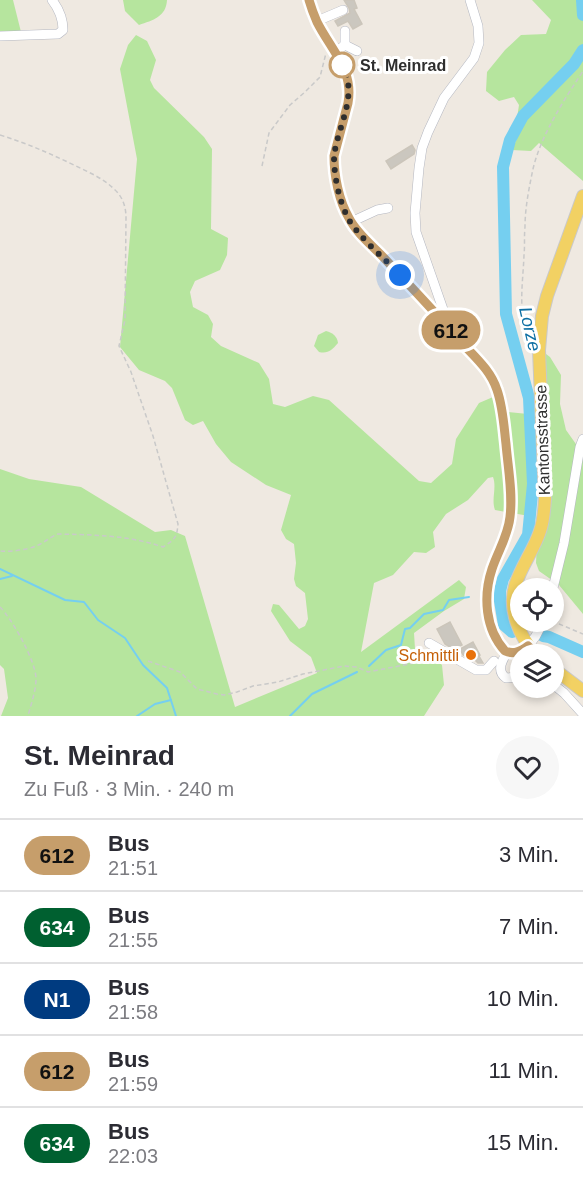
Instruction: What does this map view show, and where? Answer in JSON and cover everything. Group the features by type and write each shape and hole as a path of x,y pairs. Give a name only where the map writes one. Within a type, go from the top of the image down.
{"main road":[{"name":"Kantonsstrasse","path":"528,644 518,627 514,596 515,587 544,519 539,350 542,316 583,196"},
{"path":"564,677 583,691"}],"street":[{"path":"0,36 58,34 63,30 63,22 52,0"},
{"path":"309,0 317,21 342,65 348,81 349,96 335,149 334,165 345,211 351,222 486,369 493,379 500,398 511,515 490,578 487,601 495,636 502,648 510,652"},
{"path":"442,320 445,315 416,232 419,168 422,148 444,98 474,58 479,43 478,26 470,0"},
{"path":"317,21 342,10"},
{"path":"345,32 345,45"},
{"path":"333,49 345,45 357,51"},
{"path":"351,222 377,210 388,208"},
{"path":"555,578 583,439"},
{"path":"429,643 476,670 486,670 494,661"},
{"path":"507,652 500,668 502,675 510,678"},
{"path":"564,693 583,714"}],"path":[{"path":"262,166 269,133 290,105 320,77 326,53 333,49"},
{"path":"534,347 522,316 522,276 528,196 534,166 545,135 569,91 583,71"},
{"path":"0,135 40,148 102,179 115,189 123,200 126,208 126,302 125,321 119,346 131,372 153,436 178,524 177,534 173,541 163,547 145,541 113,536 58,534 35,547 0,551"},
{"path":"0,607 8,615 32,661 36,678 28,716"},
{"path":"564,626 583,634"},
{"path":"148,661 180,672 197,689 225,695 253,686 344,666 357,667 368,672 446,657"}],"green space":[{"path":"0,0 13,0 21,32 0,33"},
{"path":"123,0 167,0 161,14 139,25 125,11"},
{"path":"532,0 583,0 583,181 539,143 531,151 512,150 518,136 519,105 514,97 499,101 486,91 487,72 505,50 521,35 546,34 551,20"},
{"path":"136,35 147,41 156,60 150,80 154,88 204,137 212,149 211,229 228,238 227,255 220,270 195,281 190,292 193,307 208,315 213,324 211,337 221,346 259,363 269,379 273,404 285,407 313,396 329,400 419,481 431,483 452,464 456,439 479,403 493,397 498,411 528,414 529,516 495,510 494,481 493,477 488,478 468,500 446,514 433,532 435,547 426,553 414,552 393,575 374,583 361,652 459,580 466,587 464,599 414,633 415,649 423,657 436,659 442,665 444,685 424,716 1,716 8,698 4,669 0,665 0,469 29,479 81,487 155,532 171,530 185,536 235,707 317,673 311,657 290,641 271,611 273,604 279,605 299,629 305,626 308,619 305,593 296,586 294,579 296,563 294,544 286,539 281,530 291,495 266,485 231,462 216,444 203,421 193,425 185,420 172,388 165,381 139,370 120,347 137,159 120,69 128,45"},
{"path":"326,331 337,338 338,343 330,351 319,352 314,346 318,335"},
{"path":"546,354 561,375 560,404 566,430 583,454 583,614 564,591 564,578 549,578 539,571 536,563"}],"building":[{"path":"344,0 354,0 357,8 354,9 362,24 353,29 348,21 338,26 335,21 350,13"},
{"path":"412,145 415,150 414,154 391,169 386,161"},
{"path":"450,622 462,645 453,649 445,644 437,629"},
{"path":"473,642 483,663 478,663 463,655 460,649"}],"waterway":[{"name":"Lorze","path":"582,0 583,15"},
{"name":"Lorze","path":"510,630 504,625 500,591 503,579 528,535 533,484 529,398 506,314 503,167 510,140 523,116 574,64 583,50"},
{"path":"0,569 65,600 84,602 98,620 125,638 143,665 167,688 176,716"},
{"path":"0,579 12,576"},
{"path":"369,666 386,650 401,645 405,629 410,628 424,614 443,610 449,600 469,597"},
{"name":"Lorze","path":"543,636 583,652"},
{"path":"290,716 312,694 357,672"},
{"path":"137,716 155,704 171,700"}],"bus line":[{"name":"612","path":"309,0 317,21 342,65 348,81 348,103 334,156 339,192 345,211 357,230 486,369 497,388 503,417 511,507 510,522 490,578 487,608 495,636 502,648 510,653"}],"place":[{"name":"St. Meinrad","path":"342,65"},
{"name":"Schmittli","path":"471,655"}],"route":[{"path":"342,65 348,81 349,96 334,156 339,192 351,222 400,275"}]}
